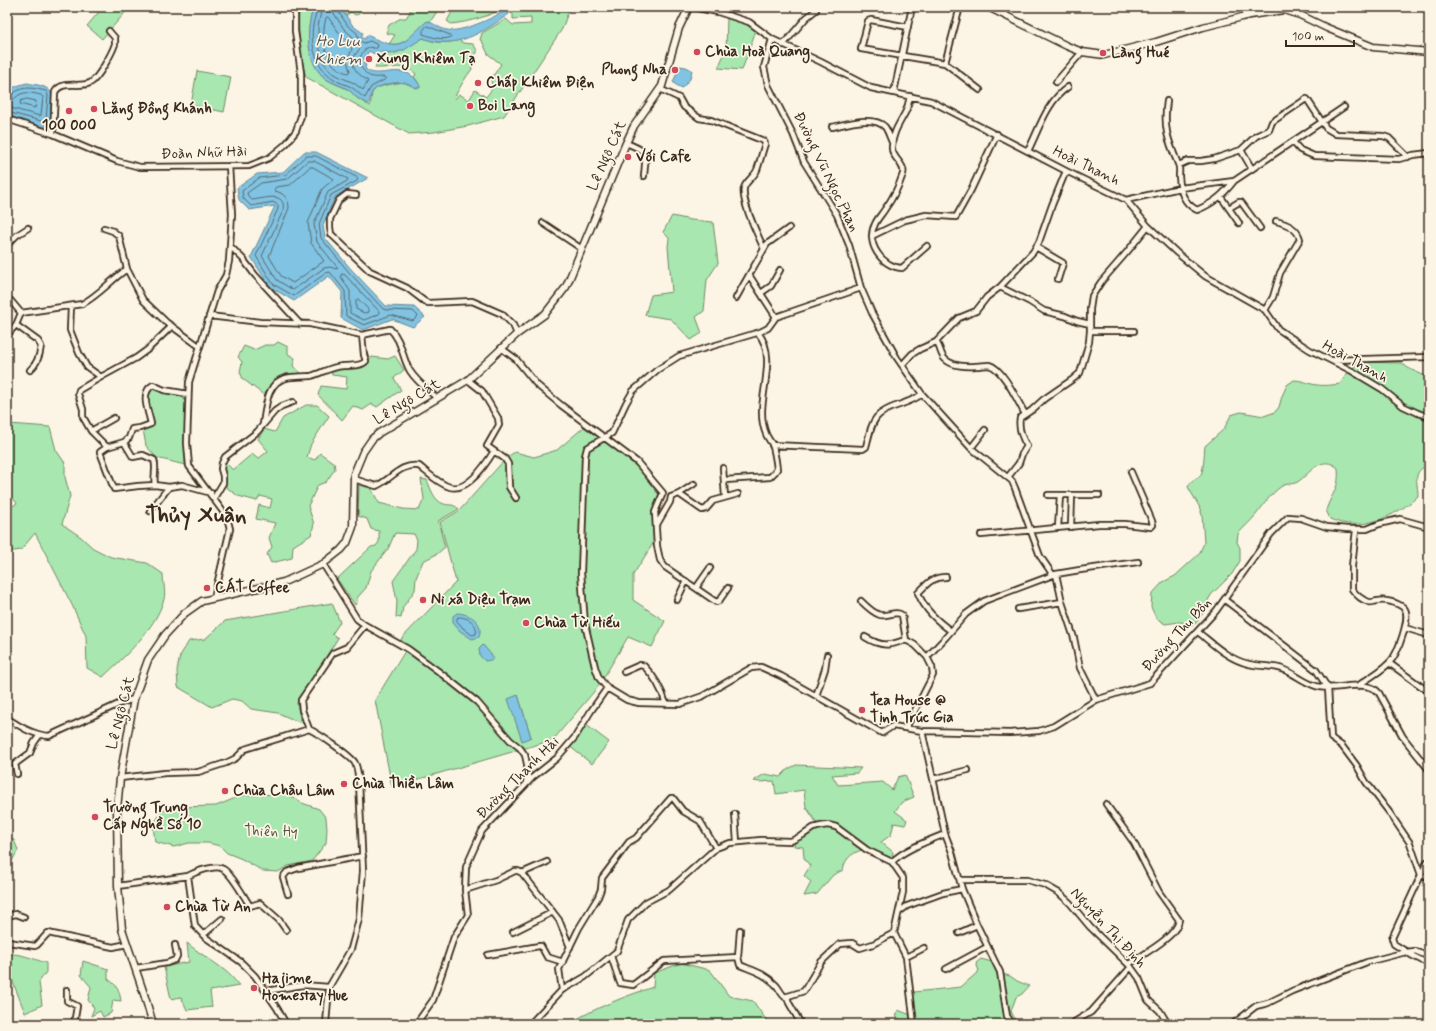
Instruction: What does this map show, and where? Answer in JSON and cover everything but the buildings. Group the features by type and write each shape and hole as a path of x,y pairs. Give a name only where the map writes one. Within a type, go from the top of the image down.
{"street":[{"name":"Đoàn Nhữ Hài","path":"7,118 53,134 117,161 140,167 249,166 269,158 286,144 296,131 301,116 301,73 295,31 295,7"},
{"name":"Hoài Thanh","path":"690,7 718,12 749,22 783,45 821,62 871,88 931,101 1066,171 1126,200 1148,226 1205,276 1265,310 1278,328 1310,350 1326,359 1331,360 1382,389 1403,406 1418,414 1429,417"},
{"name":"Lê Ngô Cát","path":"153,1024 136,968 122,929 118,886 118,809 120,778 134,699 148,660 166,635 185,613 202,601 284,582 323,564 341,550 347,543 353,527 354,474 363,452 372,439 379,433 468,380 517,334 546,314 558,300 566,287 634,126 660,89 668,70 679,28 690,7"},
{"path":"894,92 903,56 912,7"},
{"path":"945,63 960,7"},
{"path":"988,7 1082,52 1104,55 1156,42 1203,27 1250,15 1284,10 1300,15 1373,47 1429,52"},
{"path":"783,45 806,18 816,10"},
{"path":"908,28 871,20 868,21 861,49 945,63 980,90"},
{"path":"53,134 55,92 62,85 90,83 96,78 115,44 115,38 109,31"},
{"name":"Đường Vũ Ngọc Phan","path":"772,39 764,67 768,85 793,134 804,162 837,216 849,245 861,288 872,313 902,365 922,394 971,448 1008,477 1015,488 1040,556 1054,575 1074,638 1080,668 1096,700"},
{"path":"1056,82 1082,52"},
{"path":"1028,151 1050,105 1056,96 1068,87"},
{"path":"660,89 679,98 688,111 699,118 711,120 764,140 765,144 756,171 744,188 744,196 749,213 764,249"},
{"path":"910,96 892,142 892,151 903,167 904,172 892,198 874,224 872,236 877,255 889,264 898,268 902,268 927,246"},
{"path":"1179,164 1188,161 1214,159 1241,150 1256,136 1269,130 1272,122 1306,99 1326,128 1336,134 1383,136 1389,138 1408,157"},
{"path":"1167,101 1165,123 1172,152 1179,164 1180,188 1190,207 1197,210 1221,197 1234,181 1344,107"},
{"path":"832,127 857,122 872,121 879,123 887,129 892,142"},
{"path":"872,236 905,220 926,214 956,217 971,190 997,134"},
{"path":"1293,142 1300,150 1314,156 1399,159 1429,153"},
{"path":"626,143 644,151 646,155 644,176"},
{"path":"1241,150 1252,169"},
{"path":"214,598 230,529 227,517 211,493 189,466 187,443 188,394 189,382 199,346 217,292 226,275 229,261 232,214 229,166"},
{"path":"902,365 912,354 936,342 959,318 976,311 987,297 1000,287 1036,247 1066,171"},
{"path":"1126,200 1180,188 1234,181"},
{"path":"356,195 347,194 340,200 330,219 330,227 332,234 360,263 374,273 407,288 424,301 432,303 468,301 494,310 509,320 517,334"},
{"path":"1221,197 1239,223"},
{"path":"1229,208 1239,202 1242,202 1260,228"},
{"path":"1265,310 1273,297 1280,273 1300,239 1297,233 1288,225 1276,221"},
{"path":"543,223 582,249"},
{"path":"1008,477 1019,463 1027,446 1022,437 1020,418 1073,379 1080,372 1090,331 1090,309 1092,296 1101,282 1148,226"},
{"path":"7,245 17,235 28,228"},
{"path":"104,228 113,231 119,236 127,269 143,300 172,326 199,346"},
{"path":"736,298 767,244 789,228"},
{"path":"230,246 300,324"},
{"path":"1036,247 1063,263 1058,279"},
{"path":"21,313 82,304 89,300 116,276 127,269"},
{"path":"761,294 772,286 780,270"},
{"path":"749,275 776,317"},
{"path":"1000,287 1044,311 1090,324"},
{"path":"607,688 599,678 586,631 581,573 585,456 587,448 612,433 633,390 657,370 679,356 758,333 768,328 776,317 861,288"},
{"path":"7,298 21,313"},
{"path":"71,306 70,330 79,353 87,366 101,377"},
{"path":"7,335 16,325 21,313"},
{"path":"209,316 260,322 322,326 362,335 388,328 391,330 399,343 410,370 416,378 437,398"},
{"path":"16,325 34,338 41,346 35,366 30,370"},
{"path":"107,447 92,431 83,417 83,409 78,392 101,377 136,358 147,350 172,326"},
{"path":"1090,331 1134,331"},
{"path":"725,480 764,478 772,476 776,469 772,445 766,434 762,412 767,374 763,340 758,333"},
{"path":"263,424 270,392 279,380 288,377 300,378 336,366 360,365 364,363 366,361 362,335"},
{"path":"936,342 939,344 943,357 952,364 975,367 989,365 993,367 1000,373 1025,414"},
{"path":"501,348 516,359 537,385 578,419 637,462 663,493 671,498"},
{"path":"1331,360 1429,357"},
{"path":"468,380 482,391 498,418 499,425 488,446 505,459 508,464 509,487 516,498"},
{"path":"188,394 164,390 153,385 151,386 147,392 146,400 151,424 132,429 129,438 124,442 107,447 100,452 114,489 155,485 169,487 182,485 211,493"},
{"path":"772,445 863,450 866,447 872,425 883,410 918,398 922,394"},
{"path":"214,498 223,483 221,469 225,458 257,432 275,410 293,402"},
{"path":"92,431 114,418"},
{"path":"971,448 985,430"},
{"path":"124,442 133,457 143,455 154,460 156,465 154,476 155,485"},
{"path":"354,479 376,486 405,467 419,466 445,485 451,488 458,487 468,483 477,476 494,452"},
{"path":"723,468 725,497"},
{"path":"981,535 1099,524 1125,524 1151,528 1153,525 1152,522 1131,472"},
{"path":"656,526 671,498 694,484"},
{"path":"150,511 169,487"},
{"path":"663,493 655,512 657,546 660,560 665,567 716,602 719,601 728,588"},
{"path":"679,494 702,510 706,509 713,501 738,494"},
{"path":"1048,495 1098,495"},
{"path":"1058,528 1060,495"},
{"path":"1071,527 1072,495"},
{"name":"Đường Thu Bồn","path":"607,688 627,700 639,703 680,704 703,696 751,668 761,667 781,676 882,733 893,726 922,731 1010,733 1039,731 1054,726 1096,700 1150,683 1216,611 1271,534 1288,517 1301,518 1327,527 1356,530"},
{"path":"1357,686 1389,663 1395,656 1405,628 1406,612 1403,607 1385,600 1369,602 1352,590 1352,566 1356,530 1367,529 1379,524 1400,519 1429,527"},
{"path":"927,657 966,614 984,601 1054,575 1138,562"},
{"path":"323,564 357,618 365,625 408,649 477,702 510,740 520,748 525,755 528,771 528,778 525,785"},
{"path":"696,588 710,568"},
{"path":"946,577 938,577 930,581 918,593 927,610 951,631"},
{"path":"677,600 686,581"},
{"path":"1225,600 1316,670 1328,688 1331,738 1342,746 1410,843 1421,875"},
{"path":"861,601 877,614 887,615 900,613 902,615 906,640"},
{"path":"1018,609 1062,602"},
{"path":"326,1024 329,986 351,949 359,919 363,871 360,782 356,764 329,741 309,729 302,710 301,700 333,653 347,647 365,625"},
{"path":"1405,628 1429,635"},
{"path":"1198,632 1225,654 1236,660 1250,664 1284,669 1309,683 1321,687 1370,686 1377,690 1403,737 1429,770"},
{"path":"865,637 883,644 906,640 915,645 927,657 932,667 933,675 906,728"},
{"path":"816,696 825,669 827,655"},
{"path":"1389,663 1429,692"},
{"path":"624,672 640,665 644,666 652,675 663,694 666,704"},
{"name":"Đường Thanh Hải","path":"416,1024 433,1000 454,937 468,914 465,890 466,867 482,832 533,777 557,758 575,736 607,688"},
{"path":"7,718 39,736 49,736 121,703 134,699"},
{"path":"120,778 165,773 198,772 226,763 236,758 245,749 309,729"},
{"path":"922,731 934,779 945,834 952,852 962,889 987,947 1000,972 1007,1013 1012,1024"},
{"path":"17,774 15,764 30,753 39,736"},
{"path":"934,779 968,770"},
{"path":"562,990 559,969 579,928 598,897 601,889 602,878 629,842 636,838 671,798 673,798 683,811 700,821 716,848"},
{"path":"1071,1024 1091,1012 1130,965 1169,936 1176,929 1179,920 1159,892 1134,843 1106,804"},
{"path":"735,814 737,842"},
{"path":"530,1024 562,990 585,977 617,950 628,920 636,911 646,902 669,890 716,848 737,842 791,840 803,836 813,828 828,825 842,830 861,846 892,862 901,874 903,881 903,892 894,933 906,957 914,1024"},
{"path":"892,862 897,857 922,843 945,834"},
{"path":"288,894 283,877 287,872 298,868 363,856"},
{"path":"465,890 496,880 515,871 522,872 547,862"},
{"path":"1427,862 1392,938 1394,944 1429,964"},
{"path":"118,886 188,876 219,867 224,869 250,906 260,903 279,920 286,930"},
{"path":"522,872 563,927 570,947"},
{"path":"1421,875 1429,878"},
{"path":"188,876 195,926 203,935 241,962 255,976 286,1024"},
{"name":"Nguyễn Thị Định","path":"960,880 1021,879 1035,882 1049,888 1067,900 1090,928 1130,965 1139,978 1148,1000 1160,1011 1168,1024"},
{"path":"899,912 907,906 943,893 962,889"},
{"path":"513,932 553,912"},
{"path":"7,916 16,914 24,917"},
{"path":"203,935 222,919"},
{"path":"959,933 977,925"},
{"path":"740,930 738,957 740,965 758,971 766,976 776,984 784,996 804,991 821,962 840,944 852,943 860,948 878,942 894,933"},
{"path":"8,942 35,946 38,945 48,933 113,947 127,944"},
{"path":"136,968 172,962 177,956 176,945"},
{"path":"488,955 541,946 547,957 563,962"},
{"path":"946,970 987,947"},
{"path":"906,957 924,948"},
{"path":"1233,1024 1256,1006 1268,1003 1292,991 1367,962 1415,951 1429,957"},
{"path":"611,956 620,983 633,985 664,961 738,957"},
{"path":"266,991 303,985 329,986"},
{"path":"67,990 67,1001 77,1006 74,1024"},
{"path":"787,996 789,1003 801,1024"}],"green space":[{"path":"103,7 130,7 102,39 87,26"},
{"path":"299,7 314,7 309,25 309,45 314,64 319,72 326,79 347,89 357,98 370,106 372,93 376,88 403,82 417,88 418,82 414,77 416,74 412,71 397,67 375,68 380,55 395,53 423,38 441,42 459,40 463,43 473,44 477,50 477,53 470,58 472,69 454,98 455,99 459,94 469,100 475,90 486,97 492,89 491,79 501,64 488,54 482,41 480,40 482,33 506,19 513,25 531,24 531,18 513,19 513,14 510,13 512,7 570,7 562,29 504,116 468,126 434,132 409,134 306,77 300,42"},
{"path":"340,7 363,7 359,14 355,15 351,12 346,16"},
{"path":"405,7 440,7 430,22 427,21 406,41 389,44 395,35 386,33 389,25 401,18 406,18 411,10"},
{"path":"455,7 507,7 479,18 451,24 447,21"},
{"path":"727,17 745,22 756,30 742,70 718,68 726,50"},
{"path":"197,71 231,77 224,112 191,105"},
{"path":"672,216 691,220 713,222 718,263 707,280 704,311 696,317 702,333 691,340 671,319 645,315 651,295 672,292 668,247 669,238 663,232"},
{"path":"278,342 288,347 288,354 295,358 293,366 302,374 285,374 273,380 265,396 243,379 240,372 242,362 238,357 244,346 254,350 265,345 274,345"},
{"path":"395,356 404,370 394,378 401,390 377,407 372,404 363,410 353,406 342,420 318,395 321,386 346,389 347,377 332,375 331,371 358,367 363,365 372,357 388,359"},
{"path":"1360,362 1402,363 1408,368 1423,375 1429,376 1429,465 1423,467 1418,474 1418,496 1409,504 1377,521 1353,524 1341,523 1330,519 1326,510 1337,486 1338,468 1327,463 1317,466 1297,482 1284,485 1278,489 1238,534 1237,542 1240,548 1240,561 1232,574 1211,595 1203,613 1196,623 1191,625 1180,622 1165,624 1156,618 1151,607 1152,594 1163,582 1175,576 1199,554 1204,543 1202,515 1199,506 1188,487 1192,480 1201,474 1205,446 1224,429 1231,415 1241,412 1264,416 1275,412 1279,407 1287,385 1294,380 1320,385 1340,384 1350,369"},
{"path":"152,388 184,398 186,405 185,465 157,458 146,446 143,429 153,425 148,398"},
{"path":"306,405 317,405 329,416 311,444 307,457 315,460 320,453 334,463 335,469 326,482 318,485 308,506 314,524 311,535 293,546 292,558 271,563 267,554 272,547 269,538 275,523 256,519 259,505 270,508 272,499 260,496 257,501 238,496 226,487 224,468 225,462 233,470 252,454 258,459 268,451 258,439 264,429 275,432 283,418"},
{"path":"7,421 9,424 50,427 56,450 65,463 65,477 70,496 62,524 81,537 93,548 111,557 147,563 163,574 165,597 154,621 138,642 103,677 87,668 86,636 72,605 35,533 21,550 7,552 7,510 17,503 7,492"},
{"path":"584,427 619,452 638,468 659,495 653,511 654,542 633,575 633,600 665,621 652,647 628,637 598,687 553,740 392,787 375,700 405,651 401,639 456,582 440,522 459,511 507,457 515,452 534,457 557,450","holes":["518,695 531,737 522,740"]},
{"path":"421,479 427,480 433,494 438,500 444,504 455,506 459,509 438,521 445,547 437,554 423,561 416,578 415,590 403,607 401,618 396,617 397,601 393,581 416,549 417,540 414,534 395,533 388,549 371,571 366,588 357,598 355,605 337,579 371,547 376,546 379,542 379,531 371,529 367,519 358,516 359,485 371,488 379,503 403,509 419,510 424,499"},
{"path":"332,603 340,622 332,634 338,638 297,703 301,723 278,713 251,709 242,701 232,699 212,707 178,687 177,670 180,656 189,641 205,639 225,621"},
{"path":"585,724 609,742 592,764 569,746"},
{"path":"796,765 861,768 857,773 832,775 838,785 883,782 892,790 898,777 905,775 914,797 902,802 895,811 907,820 905,825 894,823 891,835 881,842 893,852 892,858 867,848 858,851 848,858 843,870 833,875 817,894 804,896 811,882 804,876 810,866 804,858 803,847 794,846 796,838 818,825 806,807 804,790 776,794 774,781 753,781 765,774 780,777 788,769"},
{"name":"Thiên Hy","path":"288,794 302,803 319,809 326,818 326,843 312,861 288,866 278,872 263,871 242,859 227,853 220,846 208,843 189,843 174,847 155,842 153,825 162,811 176,807 216,806 243,795"},
{"path":"7,835 14,840 18,850 11,863 8,862 7,864"},
{"path":"187,943 222,968 239,986 210,991 212,1007 187,1010 181,997 171,999 164,967 189,962"},
{"path":"7,954 22,955 46,963 46,972 39,982 42,1005 25,1013 11,977 7,978"},
{"path":"981,959 992,962 999,978 1002,974 1010,976 1029,986 1022,994 1016,997 1011,1011 1017,1024 910,1024 896,1017 898,1010 908,1014 913,1013 908,994 961,987 979,971 976,963"},
{"path":"83,961 108,969 108,979 119,991 121,1001 113,1000 111,1013 103,1017 100,1011 91,1016 94,1008 88,1000 91,987 81,975"},
{"path":"681,963 710,970 729,996 753,1001 769,1024 568,1024 609,1003 653,987 654,973"}],"water":[{"name":"Ho Luu Khiem","path":"314,7 340,7 353,26 363,33 361,37 365,39 367,35 387,43 395,44 400,43 412,36 427,21 444,29 453,30 477,24 507,10 509,14 479,33 457,41 446,42 423,38 404,50 395,53 377,52 374,54 369,51 362,62 366,65 365,68 370,72 407,73 414,78 420,88 402,83 384,85 373,91 368,104 358,99 346,88 326,79 319,73 314,65 309,46 309,25"},
{"path":"680,66 692,70 690,79 682,88 673,82"},
{"path":"27,83 45,87 52,95 50,123 47,126 42,127 7,115 8,93 14,87"},
{"path":"304,152 316,152 368,178 335,197 323,225 325,238 351,269 386,306 414,307 425,317 413,327 392,319 363,330 341,318 342,292 329,276 294,301 270,287 251,257 275,206 249,210 239,200 237,188 257,174 283,172"},
{"path":"457,613 467,615 478,623 480,627 479,637 472,639 460,631 453,623 453,616"},
{"path":"483,645 494,658 485,661 480,656 479,649"},
{"path":"518,695 531,737 522,741 508,699"}],"waterway":[{"path":"508,11 511,7"}],"place":[{"name":"Chùa Hoà Quang","path":"697,52"},
{"name":"Làng Hué","path":"1103,53"},
{"name":"Xung Khiêm Tạ","path":"369,59"},
{"name":"Phong Nha","path":"675,70"},
{"name":"Chấp Khiêm Điện","path":"478,83"},
{"name":"Boi Lang","path":"470,106"},
{"name":"Lăng Đồng Khánh","path":"94,109"},
{"name":"100 000","path":"69,111"},
{"name":"Vối Cafe","path":"628,157"},
{"name":"CÁT Coffee","path":"207,588"},
{"name":"Ni xá Diệu Trạm","path":"423,600"},
{"name":"Chùa Từ Hiếu","path":"526,623"},
{"name":"Tea House @ Tịnh Trúc Gia","path":"862,710"},
{"name":"Chùa Thiền Lâm","path":"344,784"},
{"name":"Chùa Châu Lâm","path":"225,791"},
{"name":"Trường Trung Cấp Nghề Số 10","path":"95,817"},
{"name":"Chùa Từ An","path":"167,907"},
{"name":"Hajime Homestay Hue","path":"254,988"}],"district":[{"name":"Thủy Xuân","path":"196,516"}]}
